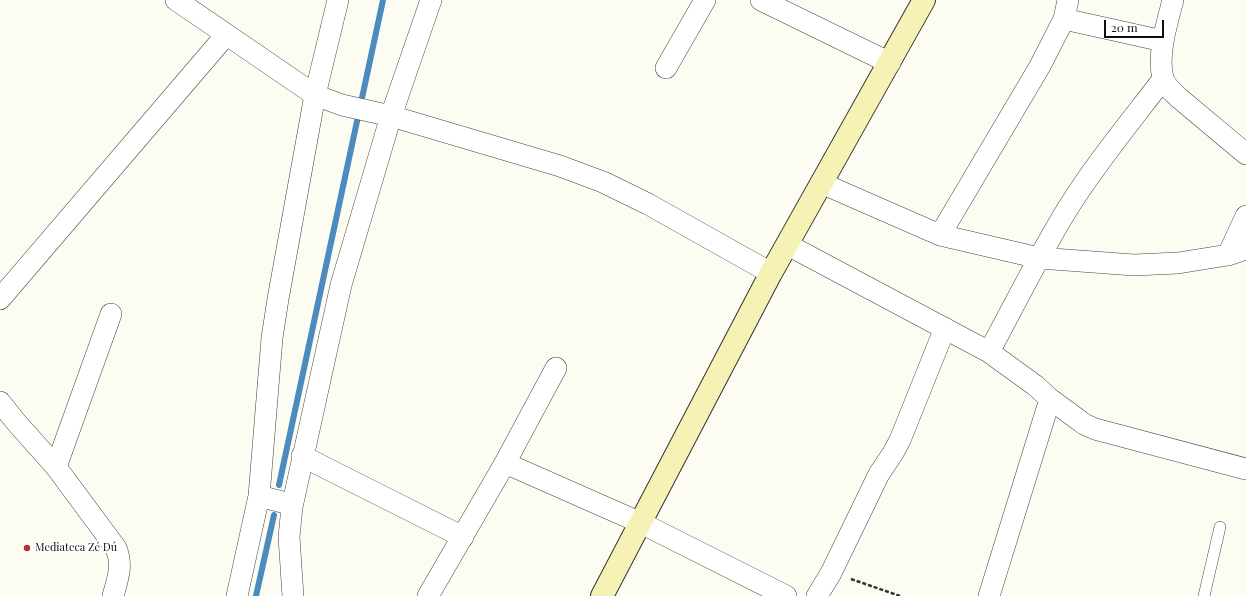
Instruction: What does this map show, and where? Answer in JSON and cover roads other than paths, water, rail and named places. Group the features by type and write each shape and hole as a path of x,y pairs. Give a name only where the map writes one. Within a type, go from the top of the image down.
{"street":[{"path":"176,0 315,95 342,105 382,114 560,166 603,182 648,204 772,273"},
{"path":"293,596 289,537 276,501 272,338 315,95 338,0"},
{"path":"237,596 276,501 302,456 382,114 430,0"},
{"path":"666,68 705,0"},
{"path":"761,0 890,63"},
{"path":"602,596 772,273 924,0"},
{"path":"1173,0 1163,41 1163,79 1169,88 1179,98 1246,154"},
{"path":"940,235 1040,66 1066,10 1163,41"},
{"path":"0,299 226,35"},
{"path":"989,352 1040,258 1073,202 1097,167 1163,79"},
{"path":"822,183 940,235 1040,258 1134,266 1178,263 1237,252 1246,216"},
{"path":"788,245 989,352 1036,386 1050,399 1084,424 1095,429 1246,469"},
{"path":"56,467 111,314"},
{"path":"817,596 831,573 879,474 900,440 945,328"},
{"path":"434,593 556,368"},
{"path":"989,596 1050,399"},
{"path":"0,402 56,467 116,548 120,558 120,564 113,596"},
{"path":"302,456 463,537"},
{"path":"505,463 641,523 786,596"}],"lane":[{"path":"1204,596 1220,527"}],"waterway":[{"path":"279,485 383,0"},
{"path":"256,596 274,515"}],"place":[{"name":"Mediateca Zé Dú","path":"27,548"}]}
